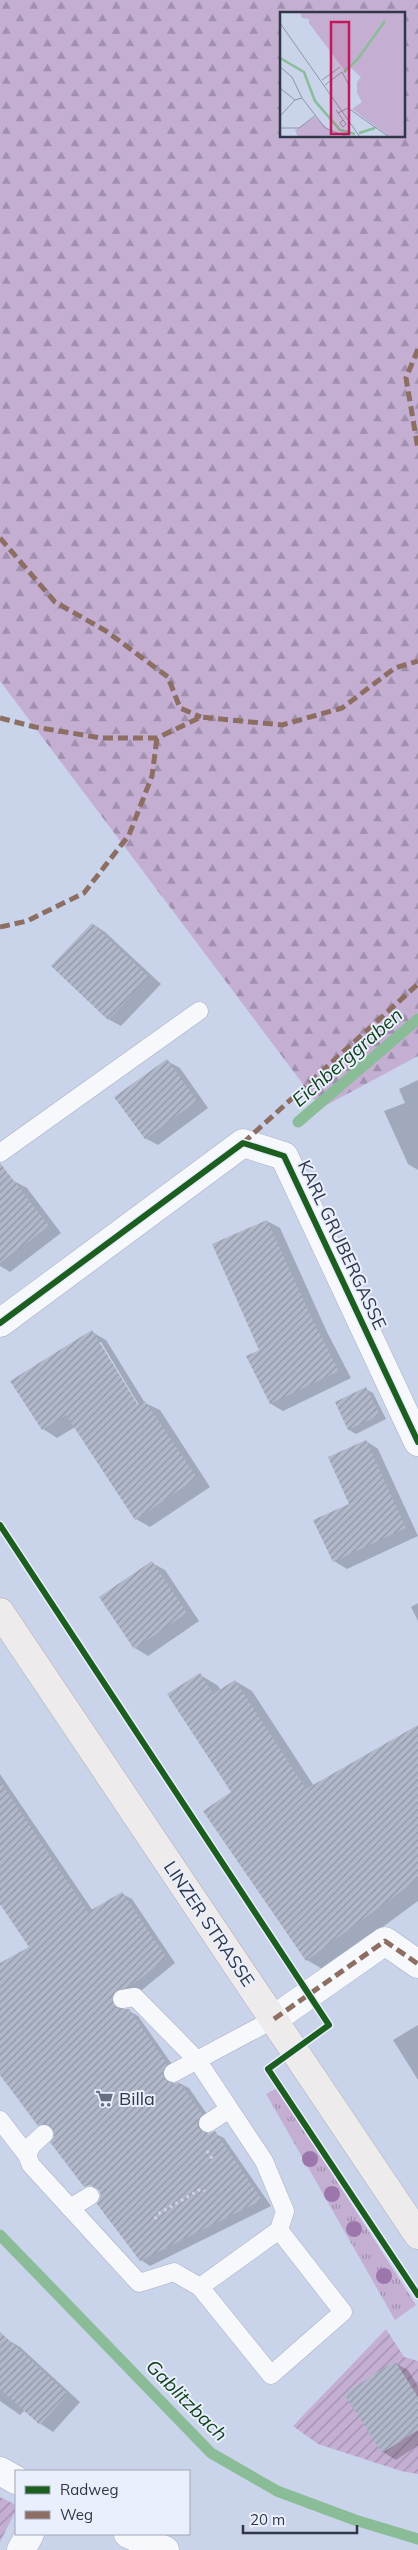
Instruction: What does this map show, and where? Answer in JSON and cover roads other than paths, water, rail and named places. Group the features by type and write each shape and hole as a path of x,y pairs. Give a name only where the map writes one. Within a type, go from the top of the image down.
{"main road":[{"name":"LINZER STRASSE","path":"0,1612 418,2235"}],"street":[{"name":"KARL GRUBERGASSE","path":"0,1323 243,1143 284,1156 418,1442"},
{"path":"274,2019 385,1941 418,1964"},
{"path":"0,2471 15,2479"},
{"path":"21,2550 29,2535"},
{"path":"130,2535 165,2550"}],"lane":[{"path":"0,1153 199,1011"},
{"path":"122,1999 135,1997 197,2060 228,2110 264,2161 284,2211 279,2230 200,2287"},
{"path":"173,2073 274,2019"},
{"path":"208,2123 228,2110"},
{"path":"0,2120 26,2155 31,2165 139,2283 174,2272 200,2287 271,2375 342,2312 279,2230"},
{"path":"26,2155 32,2145 44,2134"},
{"path":"70,2208 90,2196"}],"waterway":[{"name":"Eichberggraben","path":"298,1122 418,1019"},
{"name":"Gablitzbach","path":"0,2235 211,2453 277,2491 355,2520 418,2539"}],"place":[{"name":"Billa","path":"105,2099"}]}
